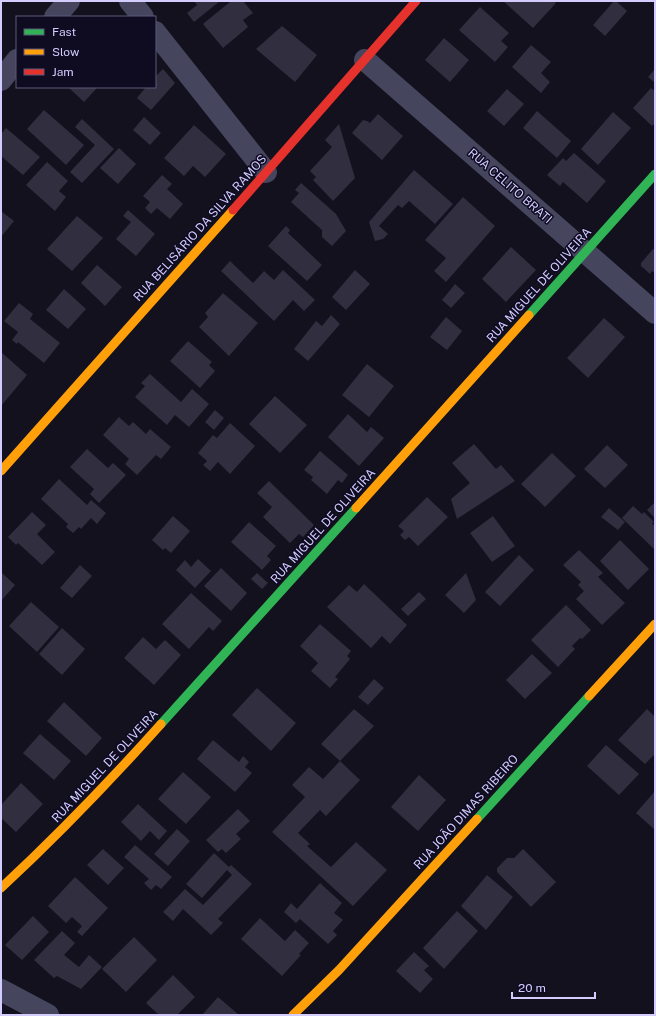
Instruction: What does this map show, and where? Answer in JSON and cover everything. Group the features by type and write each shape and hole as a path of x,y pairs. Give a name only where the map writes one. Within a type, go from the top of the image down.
{"street":[{"path":"56,16 69,1"},
{"path":"130,1 142,16"},
{"name":"RUA BELISÁRIO DA SILVA RAMOS","path":"1,471 416,1"},
{"path":"156,33 266,172"},
{"name":"RUA CELITO BRATI","path":"365,60 655,313"},
{"path":"1,80 16,61"},
{"name":"RUA MIGUEL DE OLIVEIRA","path":"1,888 50,842 111,780 655,174"},
{"name":"RUA JOÃO DIMAS RIBEIRO","path":"293,1015 339,970 655,624"},
{"path":"1,990 48,1015"}],"building":[{"path":"194,1 220,1 194,22 187,13 197,5"},
{"path":"231,1 243,1 253,13 243,20 248,27 223,48 203,24"},
{"path":"503,1 553,1 556,3 533,28"},
{"path":"614,1 616,1 627,11 605,36 593,25"},
{"path":"480,7 509,33 501,41 508,47 495,62 459,30"},
{"path":"282,26 317,55 295,82 256,49"},
{"path":"444,38 469,60 450,82 425,60"},
{"path":"531,45 551,62 541,73 550,82 541,93 512,67"},
{"path":"163,69 175,83 151,110 137,98 145,88 156,88 156,76"},
{"path":"655,69 655,83 648,77"},
{"path":"69,88 97,88 84,102"},
{"path":"651,88 655,91 655,123 652,126 633,108"},
{"path":"507,89 524,104 504,126 487,111"},
{"path":"44,110 84,145 66,165 27,129"},
{"path":"537,111 571,141 557,158 523,128"},
{"path":"613,112 631,128 598,165 581,149"},
{"path":"378,114 403,136 382,160 352,133 363,120 370,123"},
{"path":"144,117 161,133 150,145 133,130"},
{"path":"82,119 114,149 82,183 70,172 95,145 75,127"},
{"path":"339,124 355,178 333,201 313,180 316,177 310,171 332,147 325,140"},
{"path":"194,125 226,154 205,177 193,166 184,176 164,158"},
{"path":"6,128 40,157 23,175 1,156 1,134"},
{"path":"119,148 136,164 118,184 100,168"},
{"path":"574,153 606,181 587,203 563,182 560,186 547,175 563,158 566,161"},
{"path":"47,162 68,181 59,191 66,197 55,211 26,185"},
{"path":"414,170 453,204 435,224 409,201 402,208 398,205 379,226 388,234 383,239 375,241 369,222"},
{"path":"162,175 172,184 167,189 183,204 170,219 157,208 151,214 145,208 150,202 143,196"},
{"path":"301,183 336,214 346,231 332,246 322,237 322,230 291,202 299,193 295,190"},
{"path":"463,197 495,226 446,282 434,271 446,258 425,240"},
{"path":"128,210 155,234 136,256 116,239 131,222 123,216"},
{"path":"1,211 14,221 1,237"},
{"path":"77,216 103,238 72,271 47,249"},
{"path":"286,226 290,230 288,233 322,265 307,281 268,246"},
{"path":"511,247 536,270 506,302 482,279"},
{"path":"653,249 655,249 655,273 652,271 650,274 641,266 641,263"},
{"path":"230,261 253,283 264,271 274,280 283,270 315,300 304,311 293,300 274,321 221,271"},
{"path":"97,265 122,287 105,306 81,283"},
{"path":"355,270 370,284 346,310 332,297"},
{"path":"455,284 465,293 451,308 442,300"},
{"path":"64,289 86,309 68,329 46,310"},
{"path":"223,293 258,323 229,356 199,327 208,317 205,313"},
{"path":"19,303 33,314 30,319 60,343 44,363 18,342 17,344 12,340 18,332 4,321"},
{"path":"331,315 340,324 308,361 294,349 316,321 322,326"},
{"path":"446,317 462,331 447,350 430,337"},
{"path":"604,318 625,337 588,378 567,358"},
{"path":"188,341 212,362 209,365 215,371 200,388 170,361"},
{"path":"1,352 27,375 1,406"},
{"path":"367,364 394,386 369,417 342,395"},
{"path":"150,374 181,402 192,389 209,404 189,427 175,415 167,425 135,397 145,386 141,383"},
{"path":"275,396 307,425 280,453 249,424"},
{"path":"215,410 224,418 214,430 205,422"},
{"path":"348,414 367,432 371,427 384,438 359,466 328,437"},
{"path":"119,417 129,426 133,422 146,434 150,429 171,447 161,459 156,455 137,475 125,464 129,459 103,435"},
{"path":"230,423 255,446 230,474 218,462 210,471 203,465 207,461 198,453 213,435 217,438"},
{"path":"474,444 496,469 501,465 515,481 457,519 451,499 470,483 452,463"},
{"path":"607,445 628,465 605,488 584,469"},
{"path":"87,449 108,468 113,463 126,475 99,503 90,494 94,489 70,467"},
{"path":"320,451 348,475 342,483 338,480 327,494 311,480 313,477 304,470"},
{"path":"552,453 576,476 545,507 521,484"},
{"path":"59,479 87,505 91,500 106,513 97,524 91,518 81,529 79,527 73,533 66,527 68,524 41,499"},
{"path":"269,481 314,525 303,537 299,534 290,543 263,517 272,507 257,493"},
{"path":"427,497 448,517 418,546 409,537 405,540 400,535 404,531 398,526"},
{"path":"655,502 655,518 647,510"},
{"path":"633,506 642,514 644,512 654,522 652,523 655,527 655,550 622,518"},
{"path":"609,508 625,522 618,530 601,517"},
{"path":"32,512 46,525 37,534 55,552 42,565 18,543 16,545 8,537"},
{"path":"173,516 190,531 171,553 165,548 163,550 152,540"},
{"path":"493,516 515,546 492,562 470,533"},
{"path":"249,522 276,546 267,556 271,560 262,570 231,542"},
{"path":"620,540 649,569 628,590 600,561"},
{"path":"579,550 603,573 598,577 625,603 602,625 576,599 584,591 578,585 581,582 563,565"},
{"path":"519,555 534,570 500,606 485,592"},
{"path":"198,559 211,571 195,588 176,570 185,560 191,567"},
{"path":"80,565 92,576 72,598 60,588"},
{"path":"221,568 247,593 231,611 204,586"},
{"path":"1,572 15,585 1,601"},
{"path":"257,573 268,583 262,589 251,579"},
{"path":"466,573 476,600 464,613 445,595"},
{"path":"364,584 407,625 390,644 382,636 371,648 327,607 349,585 357,592"},
{"path":"419,592 426,599 408,616 401,609"},
{"path":"191,593 222,621 213,631 209,627 189,649 162,624"},
{"path":"31,602 59,627 37,652 9,626"},
{"path":"566,605 591,630 572,646 575,649 558,667 531,640"},
{"path":"320,624 351,651 347,656 350,659 335,677 338,679 330,688 311,671 318,663 300,646"},
{"path":"62,628 85,649 62,675 39,654"},
{"path":"143,637 156,649 165,640 181,655 154,685 124,658"},
{"path":"532,654 552,673 525,699 506,680"},
{"path":"374,679 384,688 368,705 358,697"},
{"path":"257,688 296,723 271,751 232,715"},
{"path":"64,702 102,738 86,756 47,721"},
{"path":"354,709 374,726 340,761 321,744"},
{"path":"647,709 655,717 655,754 645,764 618,740"},
{"path":"40,734 71,761 54,780 23,753"},
{"path":"213,740 239,762 243,756 249,762 245,767 252,773 235,792 197,759"},
{"path":"606,745 639,774 619,795 587,766"},
{"path":"340,761 360,780 326,816 320,810 298,833 310,844 307,846 331,867 356,842 387,870 353,906 272,832 305,797 292,785 309,767 323,779"},
{"path":"183,772 211,797 186,824 158,799"},
{"path":"419,775 446,800 418,831 391,807"},
{"path":"21,783 43,804 16,832 1,818 1,805"},
{"path":"655,791 655,830 636,813"},
{"path":"138,804 167,831 159,840 150,831 141,841 121,822"},
{"path":"238,809 250,821 236,834 241,839 226,853 222,849 218,852 206,840"},
{"path":"177,829 190,841 168,866 154,854"},
{"path":"135,845 172,877 161,889 156,885 151,890 144,883 149,879 124,857"},
{"path":"103,849 124,868 108,885 87,865"},
{"path":"523,849 556,882 531,907 497,872 497,868 507,858 514,858"},
{"path":"214,853 229,867 231,865 252,884 218,919 223,923 211,935 183,909 173,921 163,912 185,889 203,905 232,875 227,870 202,898 186,884"},
{"path":"487,875 513,897 486,930 461,906"},
{"path":"75,877 108,908 82,936 77,932 82,926 72,917 66,923 48,906"},
{"path":"320,883 342,903 334,913 343,920 333,931 337,935 328,944 300,919 296,923 284,912 291,903 297,909"},
{"path":"457,911 478,931 444,969 423,948"},
{"path":"33,916 49,932 22,960 5,945"},
{"path":"260,918 285,941 295,930 309,943 299,954 301,955 282,976 241,939"},
{"path":"62,931 75,943 64,955 79,967 89,955 102,967 81,989 57,976 54,978 34,960"},
{"path":"134,937 157,960 126,992 102,969"},
{"path":"414,952 429,966 424,970 433,979 420,993 396,971"},
{"path":"173,975 195,997 177,1015 159,1015 146,1003"},
{"path":"218,997 239,1015 202,1015"}],"traffic: fast":[{"path":"529,315 655,174"},
{"path":"161,724 356,508"},
{"path":"477,819 589,696"}],"traffic: slow":[{"path":"1,471 233,210"},
{"path":"356,508 529,315"},
{"path":"589,696 655,624"},
{"path":"1,888 83,808 161,724"},
{"path":"293,1015 339,970 477,819"}],"traffic: jam":[{"path":"233,210 416,1"}]}
